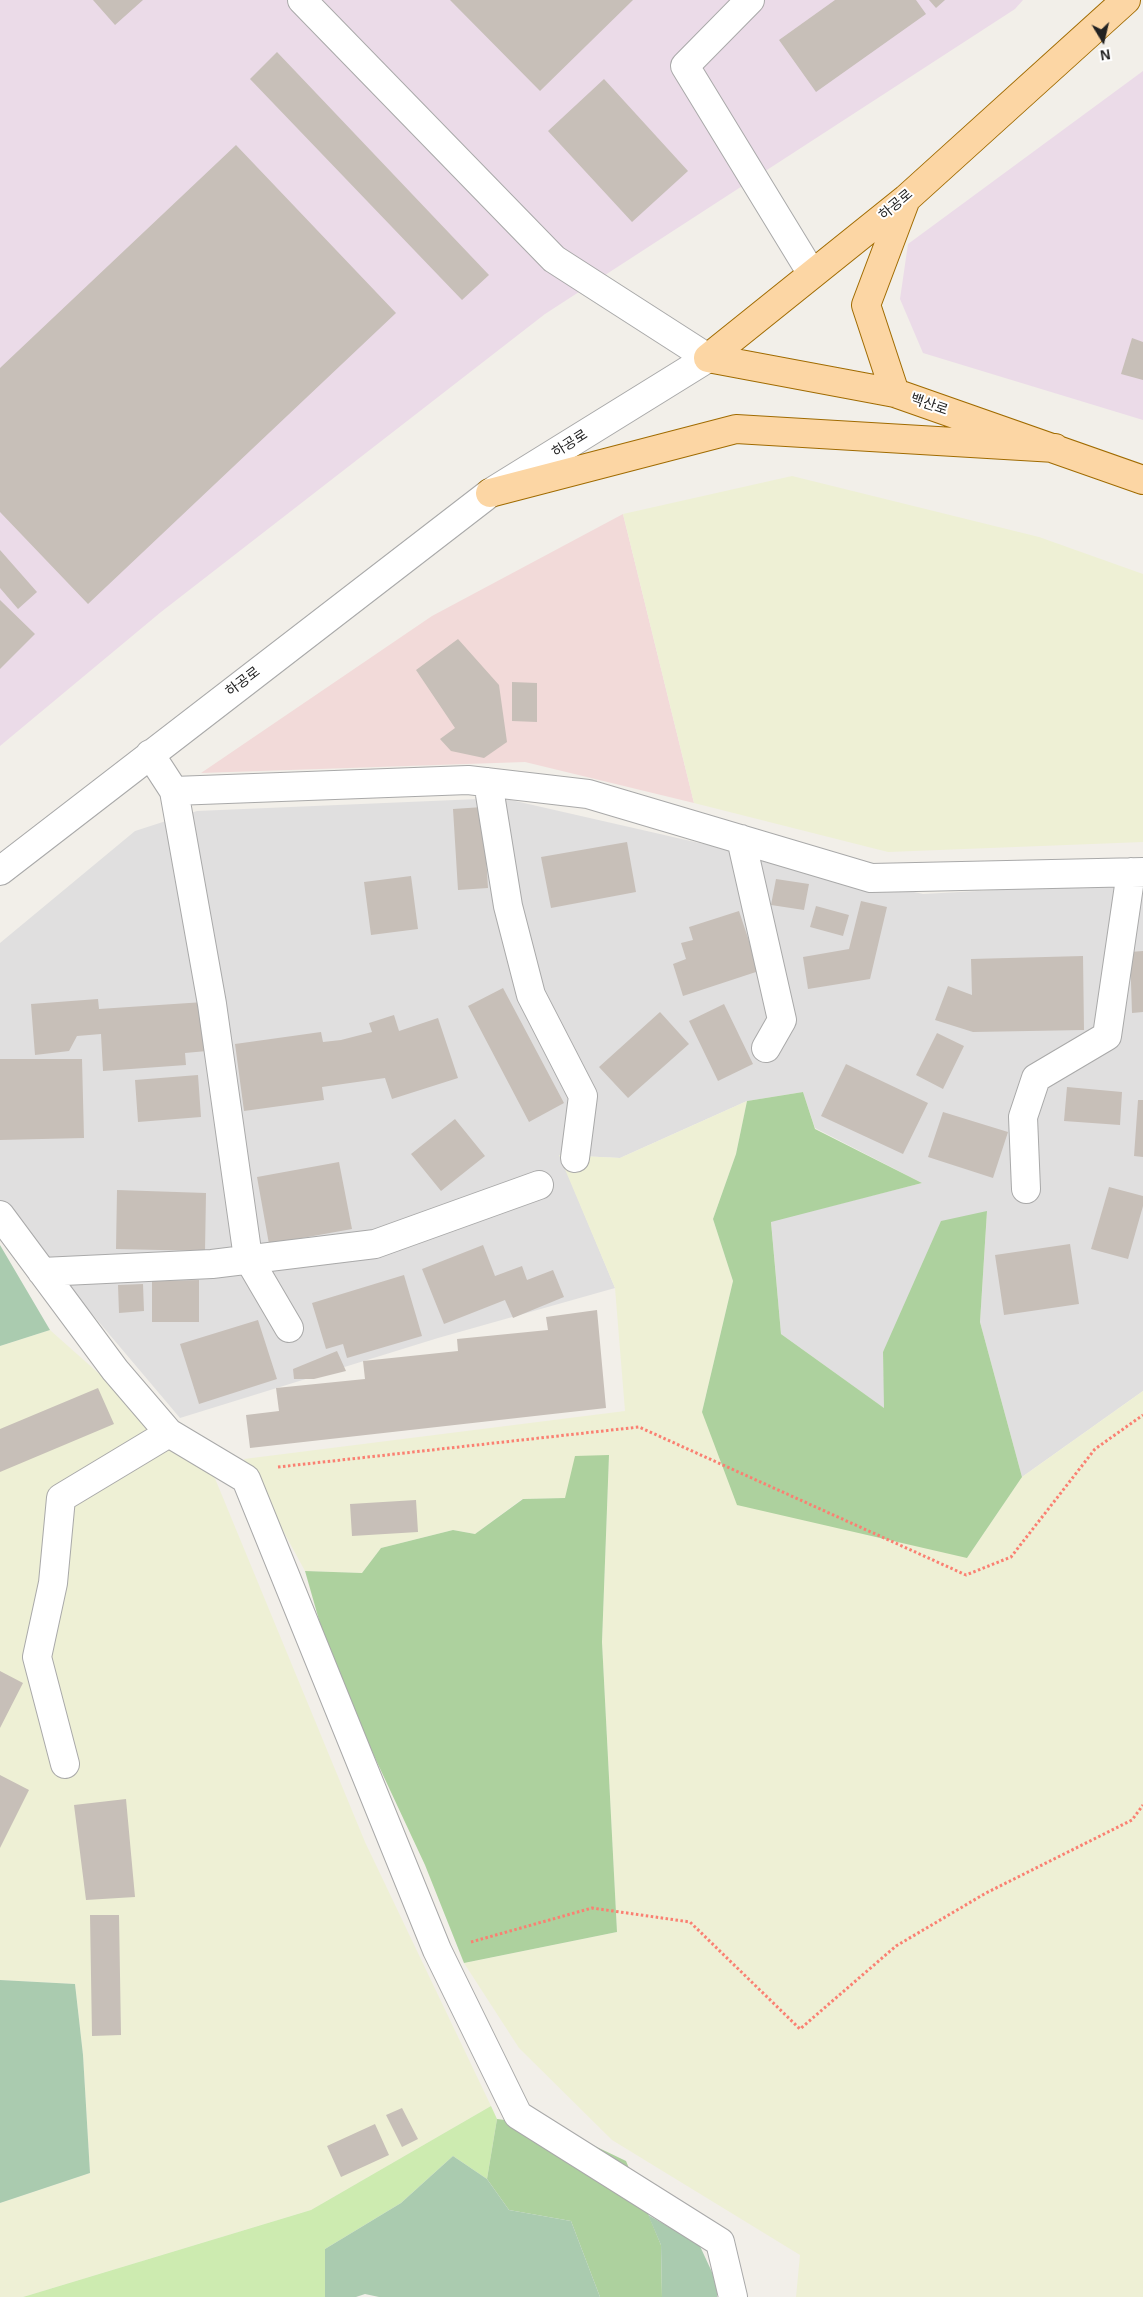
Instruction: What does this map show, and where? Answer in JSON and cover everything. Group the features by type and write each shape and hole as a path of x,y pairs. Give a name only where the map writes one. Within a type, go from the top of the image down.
{"main road":[{"name":"하공로","path":"708,358 906,198 1126,0"},
{"path":"895,393 866,305 906,198"},
{"name":"백산로","path":"708,358 895,393 1143,480"},
{"path":"490,493 736,430 1055,448"}],"street":[{"path":"302,0 554,259 708,358"},
{"path":"750,0 685,66 812,274"},
{"name":"하공로","path":"0,871 490,493 708,358"},
{"path":"150,754 174,791 212,1004 248,1258 289,1328"},
{"path":"174,791 468,780 588,794 871,878 1137,872 1107,1036 1036,1078 1023,1117 1026,1189"},
{"path":"488,782 508,906 531,995 583,1096 575,1158"},
{"path":"741,839 782,1020 766,1048"},
{"path":"42,1272 212,1264 248,1258 375,1244 539,1185"},
{"path":"0,1215 115,1370 169,1433 246,1479 437,1950 518,2115 720,2242 733,2297"},
{"path":"65,1764 38,1657 53,1583 61,1498 169,1433"}],"path":[{"path":"235,1472 639,1427 966,1576 1011,1557 1095,1450 1143,1415"},
{"path":"437,1950 489,1938 592,1908 690,1922 800,2029 896,1946 986,1893 1132,1820 1143,1805"}],"shaded area":[{"path":"0,0 1023,0 1015,9 545,314 161,612 0,746"},
{"path":"1143,71 1143,420 923,353 900,299 908,244"},
{"path":"623,514 694,803 525,762 201,773 432,616"},
{"path":"502,798 923,894 1143,882 1143,1391 1022,1477 980,1322 987,1212 883,1352 885,1409 781,1334 771,1221 922,1183 815,1128 803,1092 747,1101 620,1158 560,1155 615,1288 438,1338 180,1418 0,1205 0,943 135,831 197,811"}],"green space":[{"path":"792,476 1039,537 1143,574 1143,842 888,852 694,803 623,514"},
{"path":"803,1092 815,1129 922,1183 771,1222 781,1334 884,1408 883,1352 941,1221 987,1211 980,1322 1022,1477 967,1558 737,1505 702,1412 733,1281 713,1219 736,1154 747,1101"},
{"path":"747,1101 736,1154 713,1219 733,1281 702,1412 967,1558 1022,1477 1143,1391 1143,2297 796,2297 800,2255 612,2140 519,2048 464,1963 617,1932 602,1642 609,1455 565,1498 522,1499 475,1534 453,1530 381,1548 362,1573 305,1571 244,1459 625,1411 615,1288 559,1155 620,1158"},
{"path":"0,1245 50,1330 0,1346"},
{"path":"50,1330 214,1476 365,1842 491,2106 311,2210 23,2297 0,2297 0,2203 90,2173 83,2055 75,1984 0,1980 0,1346"},
{"path":"609,1455 602,1642 617,1932 464,1963 425,1865 369,1745 321,1627 305,1571 362,1573 381,1548 453,1530 475,1534 523,1499 565,1498 575,1456"},
{"path":"0,1980 75,1984 83,2055 90,2173 0,2203"},
{"path":"491,2106 497,2119 487,2179 453,2156 401,2203 325,2249 325,2297 23,2297 311,2210"},
{"path":"497,2119 553,2126 626,2161 661,2245 662,2297 600,2297 571,2221 509,2210 487,2179"},
{"path":"453,2156 487,2179 509,2210 571,2221 600,2297 379,2297 365,2294 356,2297 325,2297 325,2249 401,2203"},
{"path":"648,2215 699,2244 717,2283 717,2297 662,2297 661,2245"}],"building":[{"path":"93,0 143,0 115,25"},
{"path":"450,0 633,0 540,91"},
{"path":"835,0 916,0 926,14 816,92 779,40"},
{"path":"929,0 945,0 936,8"},
{"path":"277,52 489,275 462,300 250,79"},
{"path":"604,79 688,171 632,222 548,131"},
{"path":"236,145 396,313 88,604 0,512 0,368"},
{"path":"1132,338 1143,342 1143,380 1121,374"},
{"path":"0,550 37,592 18,609 0,588"},
{"path":"0,600 35,634 0,669"},
{"path":"458,639 499,685 507,742 484,758 451,751 440,739 455,728 416,670"},
{"path":"512,682 537,683 537,722 512,721"},
{"path":"483,807 488,888 458,890 453,809"},
{"path":"627,842 636,892 551,908 541,857"},
{"path":"411,876 418,929 371,935 364,882"},
{"path":"776,879 809,884 804,910 771,905"},
{"path":"861,901 887,907 870,979 808,989 803,957 849,949"},
{"path":"816,906 849,915 843,936 810,927"},
{"path":"739,911 759,971 683,996 673,964 686,959 681,943 693,940 689,927"},
{"path":"1143,951 1143,1012 1132,1013 1130,952"},
{"path":"1083,956 1084,1030 973,1032 935,1020 948,986 972,995 971,959"},
{"path":"503,988 564,1103 529,1122 468,1006"},
{"path":"98,999 99,1009 204,1002 207,1051 185,1053 186,1065 103,1071 101,1034 77,1036 69,1051 35,1055 31,1004"},
{"path":"724,1004 753,1064 718,1081 689,1021"},
{"path":"660,1012 689,1044 628,1098 599,1067"},
{"path":"394,1015 399,1031 438,1018 458,1078 392,1099 385,1078 322,1087 324,1100 244,1111 235,1044 321,1032 323,1042 341,1040 372,1032 369,1023"},
{"path":"937,1033 964,1046 943,1089 916,1075"},
{"path":"0,1059 82,1059 84,1138 0,1140"},
{"path":"846,1064 928,1103 903,1154 821,1116"},
{"path":"198,1075 201,1117 138,1122 135,1080"},
{"path":"1067,1087 1122,1092 1120,1125 1064,1121"},
{"path":"1138,1100 1143,1100 1143,1157 1134,1156"},
{"path":"943,1112 1008,1132 993,1178 928,1157"},
{"path":"455,1119 485,1156 441,1191 411,1154"},
{"path":"339,1162 352,1229 269,1244 257,1177"},
{"path":"1109,1187 1143,1196 1143,1206 1128,1259 1091,1249"},
{"path":"117,1190 206,1193 205,1251 116,1249"},
{"path":"1070,1244 1079,1304 1004,1315 995,1255"},
{"path":"483,1245 495,1276 522,1266 527,1280 553,1270 564,1297 513,1318 505,1300 444,1324 422,1269"},
{"path":"404,1275 422,1336 347,1358 343,1344 326,1349 312,1303"},
{"path":"199,1280 199,1322 152,1322 152,1281"},
{"path":"143,1284 144,1311 119,1313 118,1285"},
{"path":"597,1310 606,1408 250,1448 246,1415 279,1411 276,1388 365,1379 363,1361 458,1351 457,1339 548,1330 546,1317"},
{"path":"258,1320 277,1379 199,1404 180,1344"},
{"path":"337,1351 346,1371 314,1379 294,1379 293,1369"},
{"path":"98,1388 114,1424 0,1472 0,1429"},
{"path":"416,1500 418,1532 352,1536 350,1504"},
{"path":"0,1671 23,1683 0,1728"},
{"path":"0,1775 29,1790 0,1848"},
{"path":"126,1799 135,1897 86,1900 74,1805"},
{"path":"90,1915 119,1915 121,2035 92,2036"},
{"path":"402,2108 418,2139 402,2147 386,2115"},
{"path":"375,2124 389,2155 341,2177 327,2146"}]}
